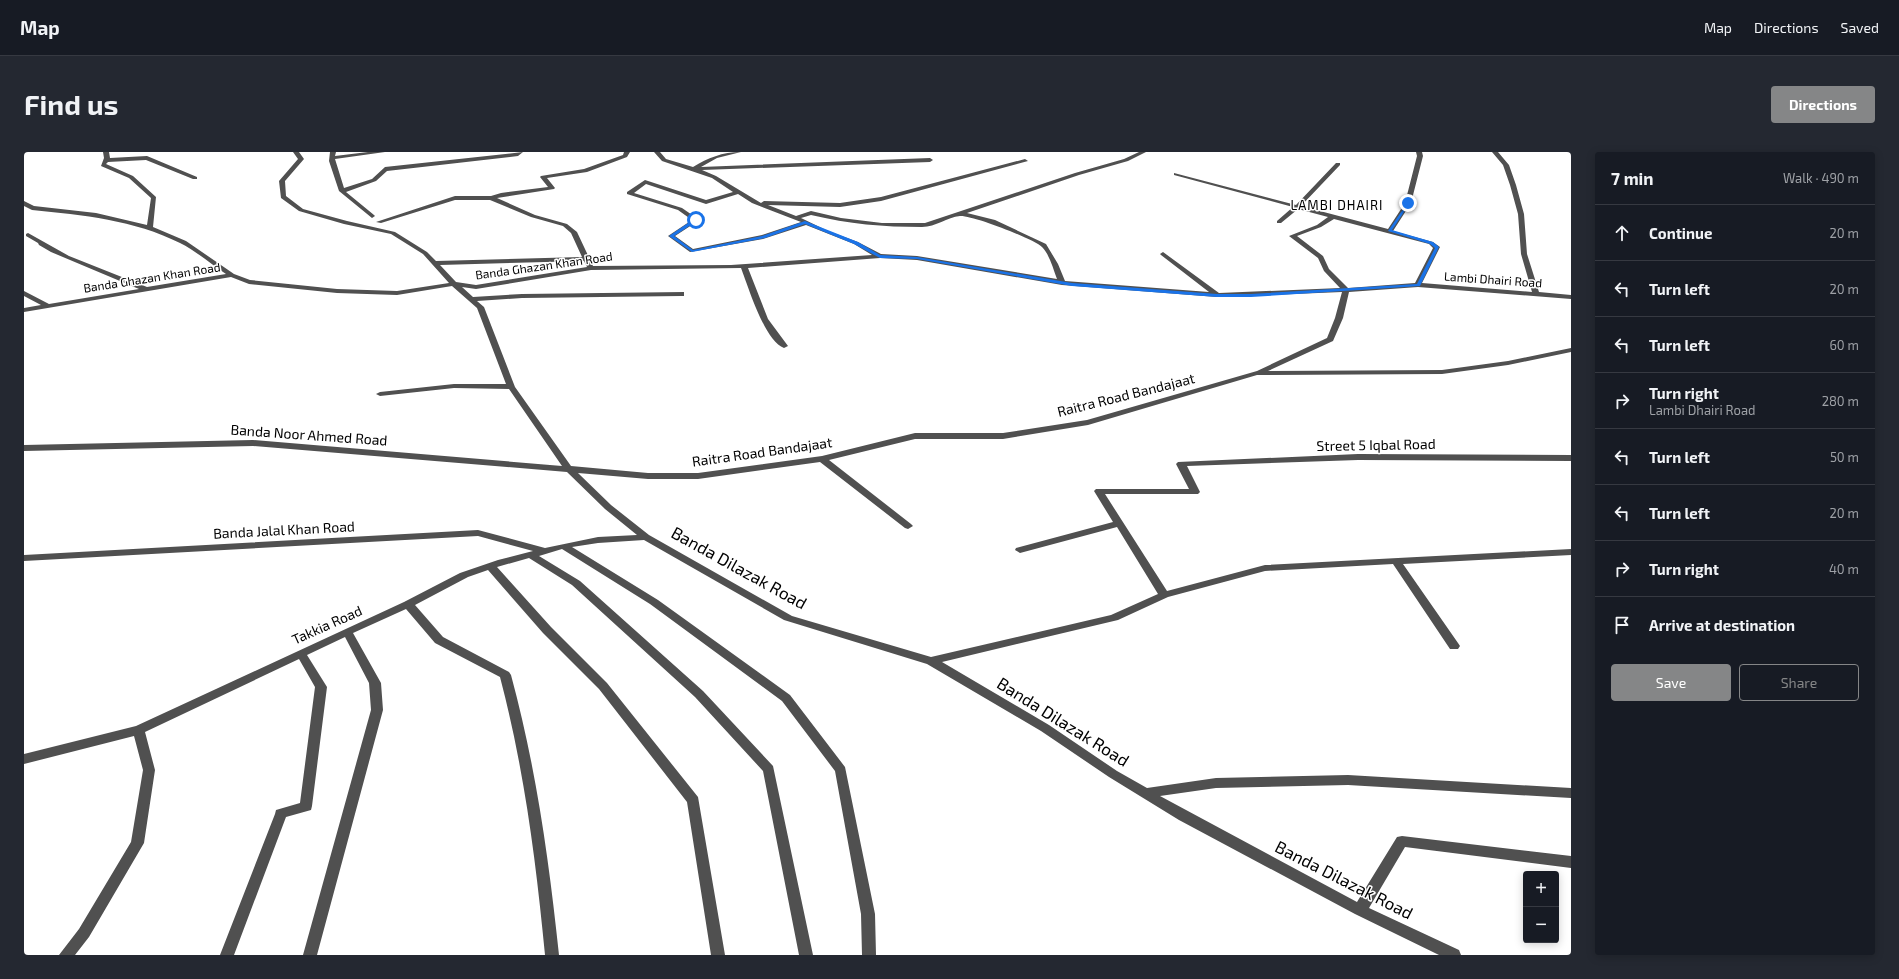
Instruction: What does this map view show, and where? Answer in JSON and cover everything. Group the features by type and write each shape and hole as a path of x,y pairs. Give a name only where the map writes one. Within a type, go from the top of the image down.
{"street":[{"path":"106,152 106,160 103,165 131,177 154,198 150,228"},
{"path":"296,152 301,159 282,181 283,197 301,210 346,223 393,233 425,253 454,284 480,308 511,387 568,468 608,507 646,538"},
{"path":"372,216 342,191 333,155 382,152"},
{"path":"342,191 374,180 385,169 455,159 518,154 520,152"},
{"path":"378,222 455,198 491,198 501,195 552,188 543,176 585,171 625,156 627,152"},
{"name":"Lambi Dhairi Road","path":"657,152 664,160 714,177 754,202 856,243 880,256 917,258 1062,282 1217,295 1251,295 1418,285 1571,296"},
{"path":"693,169 715,157 738,152"},
{"path":"795,218 811,213 841,220 882,225 926,225 1077,174 1126,160 1143,152"},
{"path":"1390,231 1408,203 1419,152"},
{"path":"1496,152 1506,165 1513,185 1521,214 1524,254 1536,294"},
{"path":"106,160 147,158 195,178"},
{"path":"693,169 930,160"},
{"path":"754,202 840,205 881,199 1025,161"},
{"path":"1279,222 1297,207 1338,164"},
{"path":"1176,174 1390,231 1436,245 1437,247 1418,285"},
{"path":"739,192 706,202 645,182 629,193 680,209 696,220 671,236 692,251 763,237 805,223"},
{"path":"491,198 533,216 565,225 574,232 591,268"},
{"path":"24,203 32,208 96,215 150,228 184,242 232,275"},
{"path":"962,214 993,221 1044,245 1055,264 1062,282"},
{"path":"1257,373 1330,339 1339,318 1346,290 1326,270 1322,257 1292,236 1319,226 1334,216"},
{"path":"28,235 42,242 41,244 60,255 109,273 148,290"},
{"path":"1163,254 1217,295"},
{"name":"Banda Ghazan Khan Road","path":"24,310 46,305 148,290 232,275 249,282 337,291 397,293 454,284 476,287 591,268 744,266 880,256"},
{"path":"434,263 489,260 588,259"},
{"path":"744,266 759,309 776,338 784,346"},
{"path":"24,293 46,305"},
{"path":"472,299 522,296 681,294"},
{"name":"Raitra Road Bandajaat","path":"568,468 648,476 698,476 822,459 915,436 1003,436 1088,422 1257,373 1442,372 1508,362 1559,351 1571,351"},
{"path":"380,394 454,386 511,387"},
{"name":"Banda Noor Ahmed Road","path":"24,448 253,443 568,468"},
{"name":"Street 5 Iqbal Road","path":"1120,523 1099,491 1195,492 1181,464 1358,457 1571,458"},
{"path":"822,459 908,526"},
{"path":"1020,550 1120,523 1164,594"},
{"name":"Banda Jalal Khan Road","path":"24,558 478,533 544,550"},
{"name":"Takkia Road","path":"24,759 139,730 301,652 408,604 464,575 544,550 598,540 646,538"},
{"name":"Banda Dilazak Road","path":"646,538 673,551 788,618 931,661 1045,728 1113,774 1184,816 1360,910 1454,955"},
{"path":"564,546 654,602 786,698 841,770 868,914 869,955"},
{"path":"931,661 1114,618 1164,594 1265,568 1395,560 1571,552"},
{"path":"529,554 576,583 699,694 769,769 806,955"},
{"path":"1395,560 1454,646"},
{"path":"490,566 547,630 603,686 693,801 718,955"},
{"path":"408,604 439,640 505,675 536,810 552,955"},
{"path":"310,955 377,710 375,683 347,632"},
{"path":"227,955 282,814 306,806 321,687 301,652"},
{"path":"66,955 84,933 137,843 149,770 139,730"},
{"path":"1146,793 1216,783 1348,780 1571,794"},
{"path":"1360,910 1402,842 1571,862"}],"district":[{"name":"LAMBI DHAIRI","path":"1337,205"}],"route":[{"path":"696,220 671,236 692,251 763,237 805,223 856,243 880,256 917,258 1072,284 1217,295 1251,295 1418,285 1437,247 1431,243 1390,231 1408,203"}]}
